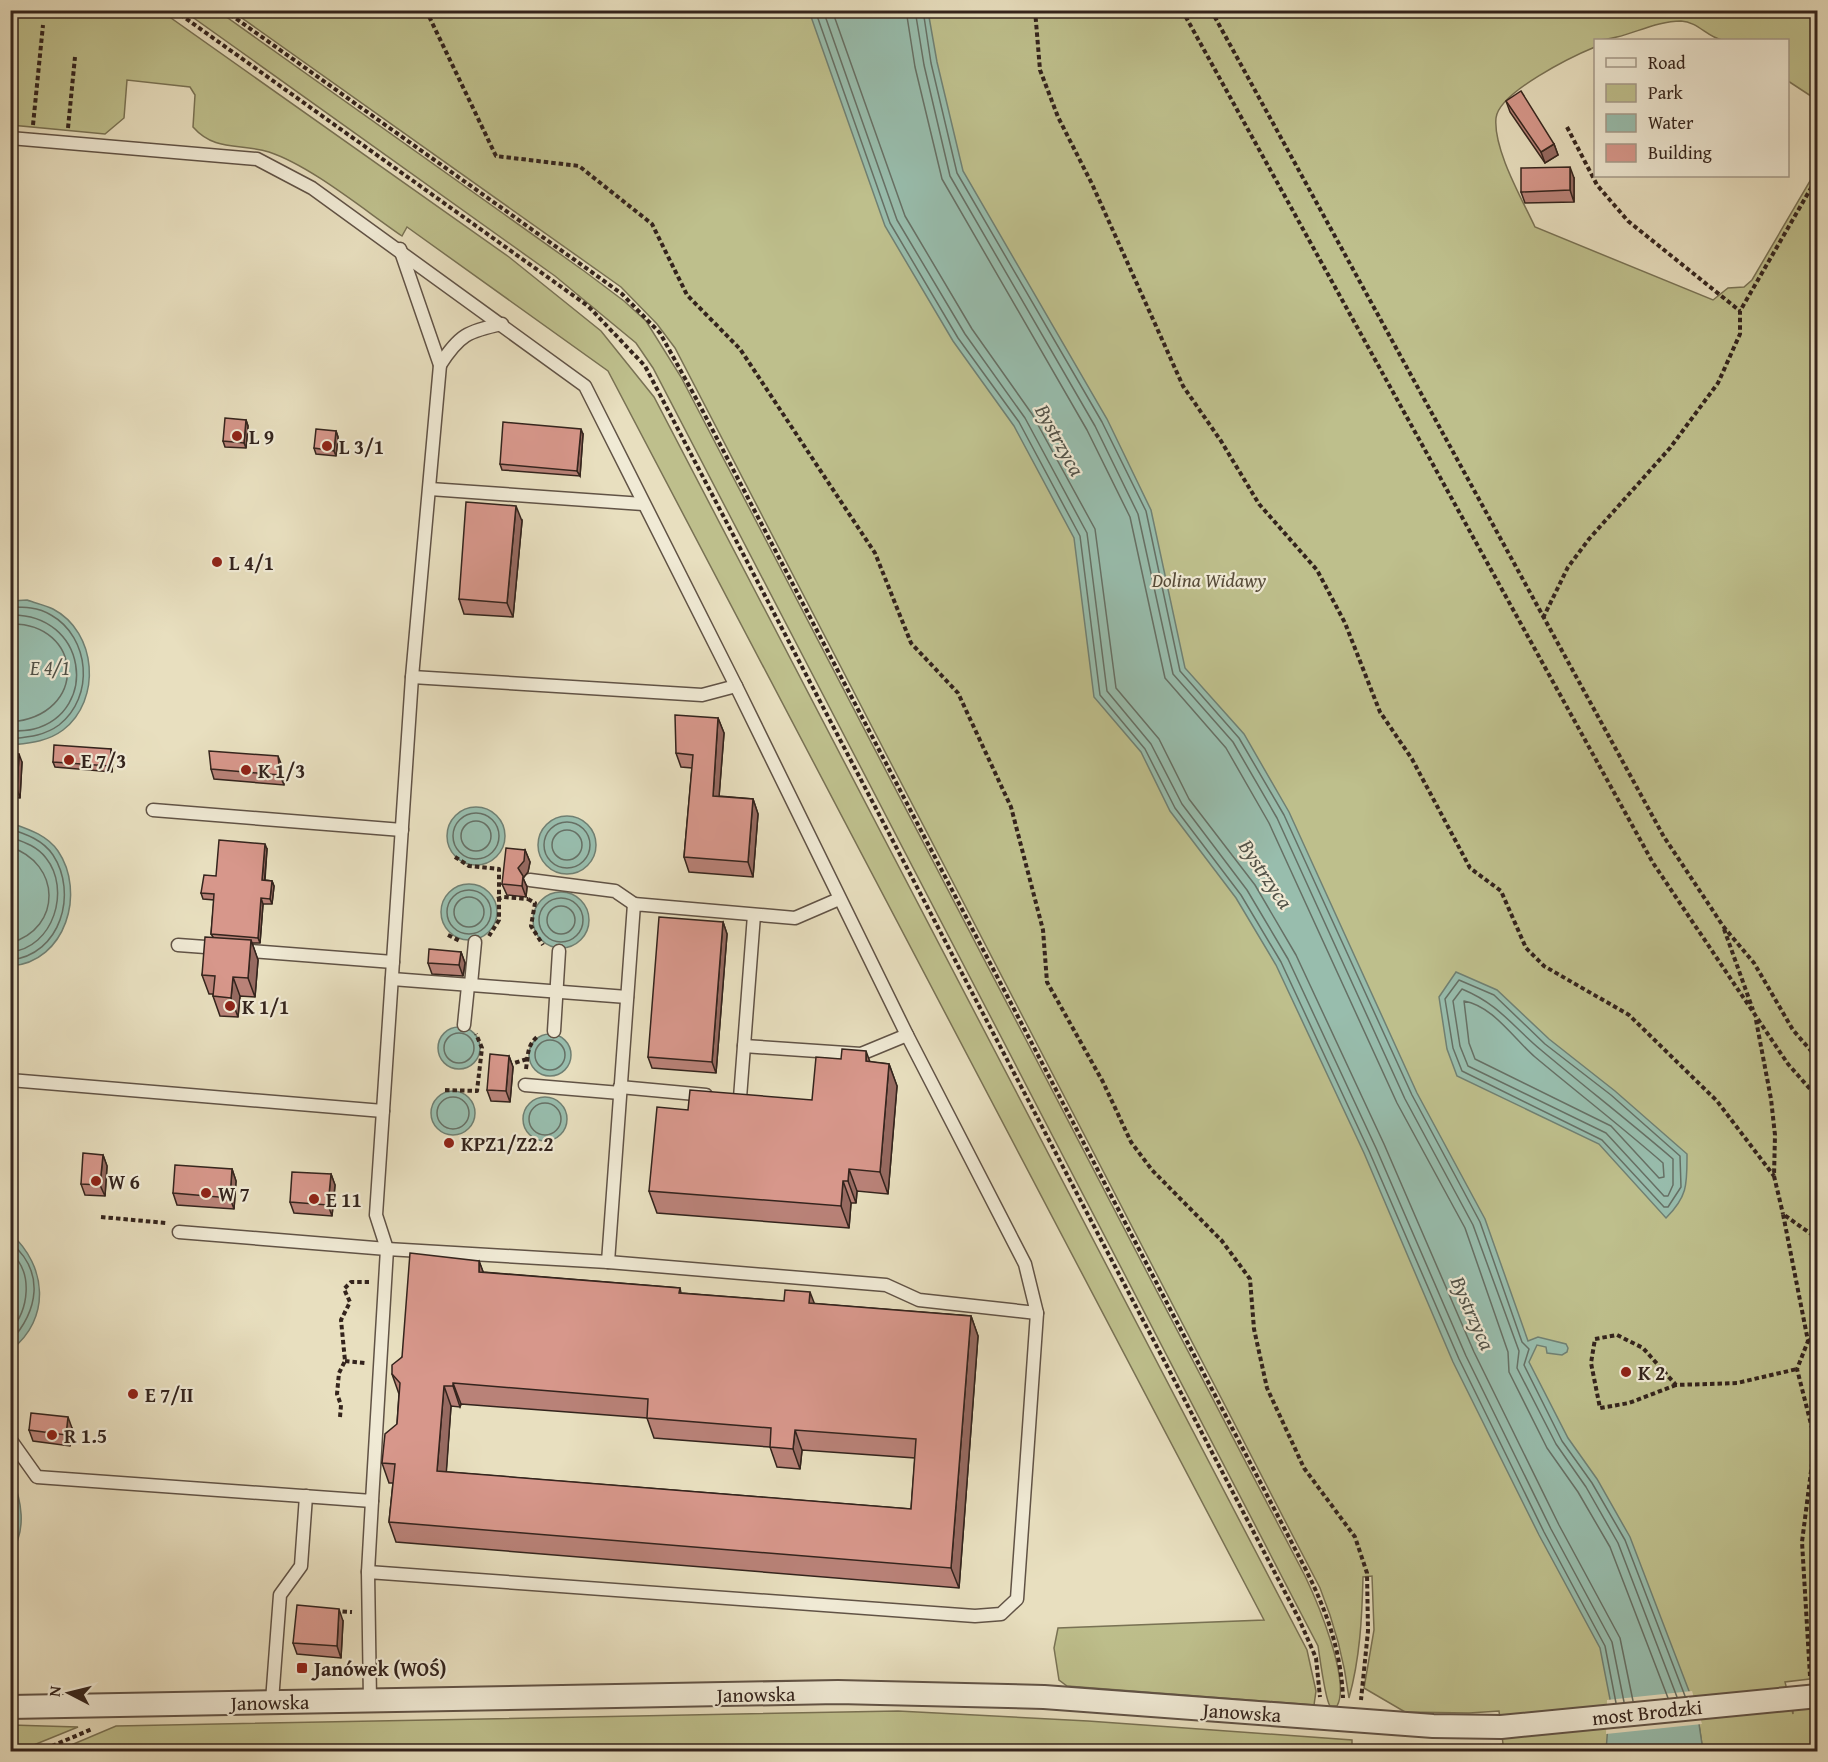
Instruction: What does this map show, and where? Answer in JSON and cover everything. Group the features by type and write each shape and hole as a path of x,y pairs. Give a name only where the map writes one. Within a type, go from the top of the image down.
{"street":[{"name":"Janowska","path":"10,1707 115,1707 272,1701 838,1692 1044,1697 1318,1718 1501,1727"},
{"name":"most Brodzki","path":"1501,1727 1807,1697"}],"lane":[{"path":"10,138 256,159 312,188 400,249 585,386 736,686 907,1035 1025,1264 1037,1313 1017,1599 1001,1614 963,1615 368,1572"},
{"path":"370,1700 368,1572 387,1249 376,1215 412,677 440,365 400,249"},
{"path":"440,365 455,342 473,330 502,324"},
{"path":"430,489 643,504"},
{"path":"412,677 702,695 736,686"},
{"path":"153,810 402,830"},
{"path":"530,880 615,891 634,904 795,918 839,898"},
{"path":"608,1262 634,904"},
{"path":"525,1084 735,1098 744,1046 754,915"},
{"path":"464,1025 475,942"},
{"path":"178,945 393,962"},
{"path":"554,1031 559,951"},
{"path":"392,979 627,997"},
{"path":"744,1046 861,1054 907,1035"},
{"path":"10,1080 383,1111"},
{"path":"179,1232 387,1249 608,1262 886,1285 919,1300 1037,1313"},
{"path":"10,1439 37,1477 372,1501"},
{"path":"272,1701 280,1595 301,1566 306,1496"}],"path":[{"path":"174,10 588,306 645,366 1299,1619 1316,1658 1321,1685 1318,1718"},
{"path":"224,10 593,273 621,294 660,333 740,481 1323,1605 1340,1662 1343,1697 1352,1720"},
{"path":"426,10 496,156 579,166 652,224 687,295 740,349 876,553 911,643 958,693 1011,807 1043,930 1047,982 1103,1082 1131,1143 1152,1170 1222,1240 1250,1279 1254,1329 1267,1388 1304,1468 1355,1537 1367,1573 1368,1631 1361,1686 1352,1720"},
{"path":"1035,10 1040,70 1058,117 1092,184 1183,386 1221,441 1259,504 1317,570 1345,623 1380,712 1412,759 1470,868 1501,891 1526,948 1544,966 1629,1015 1646,1030 1717,1101 1774,1176"},
{"path":"1182,10 1647,852 1684,913 1788,1064 1818,1098"},
{"path":"1211,10 1664,837 1723,926 1754,963 1793,1030 1818,1059"},
{"path":"31,139 43,25"},
{"path":"66,143 75,57"},
{"path":"1567,127 1597,185 1628,221 1740,311"},
{"path":"1543,618 1555,590 1575,558 1630,491 1670,448 1718,383 1740,334 1740,311 1818,176"},
{"path":"448,935 458,941 475,942 489,937 499,920 499,869 469,866 455,858"},
{"path":"528,899 535,903 531,919 534,932 545,946 559,951"},
{"path":"1723,926 1755,1016 1773,1117 1774,1176 1808,1341 1797,1370 1815,1440 1802,1542 1807,1697"},
{"path":"445,1090 477,1091 481,1041 474,1031 464,1025"},
{"path":"481,1055 487,1059"},
{"path":"502,1064 512,1065 527,1059"},
{"path":"1783,1215 1818,1239"},
{"path":"101,1216 176,1224 179,1232"},
{"path":"340,1417 341,1406 337,1394 339,1373 345,1361 341,1320 350,1302 344,1289 347,1283 354,1281 385,1283"},
{"path":"1676,1384 1643,1348 1617,1335 1595,1339 1591,1363 1600,1408 1629,1403 1676,1384 1737,1383 1797,1370"},
{"path":"1808,1341 1818,1336"},
{"path":"323,1610 368,1613"},
{"path":"38,1752 107,1723 115,1707"}],"green space":[{"path":"10,11 161,11 509,257 601,331 654,397 1307,1650 1316,1691 1314,1705 1067,1686 1059,1680 1054,1648 1058,1628 1264,1620 608,371 407,227 402,236 320,178 285,159 258,149 219,144 201,135 193,127 195,95 190,87 127,80 124,118 105,134 11,125"},
{"path":"184,11 218,11 584,271 646,321 681,377 1305,1576 1317,1603 1336,1660 1340,1679 1337,1706 1330,1706 1328,1702 1318,1646 653,368 636,343 555,276"},
{"name":"Dolina Widawy","path":"232,11 1817,11 1817,100 1789,82 1789,39 1721,39 1687,22 1670,22 1617,37 1594,39 1594,47 1538,76 1510,97 1500,108 1496,118 1496,130 1504,159 1535,227 1713,300 1728,288 1744,287 1752,280 1817,169 1818,1678 1785,1682 1793,1714 1793,1709 1817,1707 1817,1751 1703,1751 1699,1725 1610,1733 1606,1751 1472,1751 1503,1744 1499,1711 1405,1712 1364,1688 1374,1630 1372,1576 1363,1577 1360,1638 1349,1698 1338,1642 1320,1588 675,348 657,324 621,287"},
{"path":"898,1711 1088,1721 1352,1740 1352,1751 57,1751 116,1726"},
{"path":"11,1725 78,1727 19,1751 11,1752"}],"water":[{"name":"Bystrzyca","path":"809,11 928,11 937,62 963,171 1107,419 1151,510 1185,668 1244,734 1289,812 1417,1093 1485,1219 1528,1341 1538,1337 1566,1344 1568,1348 1567,1352 1562,1355 1547,1353 1546,1347 1537,1345 1529,1362 1568,1438 1597,1479 1630,1537 1689,1691 1699,1724 1703,1751 1606,1751 1610,1699 1600,1648 1539,1535 1453,1362 1364,1153 1276,965 1236,898 1170,811 1141,752 1094,697 1074,538 1014,426 953,341 885,226"},
{"name":"E 4/1","path":"27,600 53,609 68,620 79,633 86,649 89,685 76,717 63,730 31,743 11,745 11,601"},
{"path":"476,807 487,809 500,820 505,836 503,847 492,860 476,865 465,863 452,852 447,836 449,825 460,812"},
{"path":"567,816 578,818 591,829 596,845 594,856 583,869 567,874 556,872 543,861 538,845 540,834 551,821"},
{"path":"11,823 37,833 54,845 66,868 70,886 70,904 66,922 57,939 45,952 30,962 11,966"},
{"path":"463,884 475,884 485,888 493,896 497,912 493,928 485,936 475,940 463,940 453,936 445,928 441,918 441,906 445,896 453,888"},
{"path":"561,892 572,894 581,900 587,909 589,920 587,931 581,940 572,946 561,948 550,946 541,940 535,931 533,920 535,909 541,900 550,894"},
{"path":"1456,972 1497,990 1549,1039 1615,1091 1687,1154 1685,1189 1679,1203 1666,1218 1599,1144 1457,1076 1447,1049 1439,997"},
{"path":"459,1027 474,1033 480,1048 474,1063 459,1069 444,1063 438,1048 444,1033"},
{"path":"550,1034 558,1035 565,1040 570,1047 570,1063 565,1070 558,1075 550,1076 542,1075 535,1070 530,1063 529,1055 530,1047 535,1040 542,1035"},
{"path":"453,1091 469,1097 475,1113 469,1129 453,1135 437,1129 431,1113 437,1097"},
{"path":"545,1097 560,1104 567,1119 560,1134 545,1141 530,1134 523,1119 530,1104"},
{"path":"11,1234 32,1261 40,1292 33,1323 24,1337 11,1350"},
{"path":"11,1476 18,1495 21,1525 11,1553"}],"pier":[{"path":"1692,1691 1702,1724 1606,1734 1607,1700"}],"building":[{"path":"1521,91 1554,144 1541,152 1506,101"},
{"path":"1570,167 1570,190 1521,192 1521,168"},
{"name":"L 9","path":"225,418 246,420 244,443 223,441"},
{"path":"503,422 581,429 577,471 500,464"},
{"name":"L 3/1","path":"316,429 336,431 334,451 314,448"},
{"path":"466,502 516,506 507,603 459,599"},
{"path":"675,715 718,718 713,796 753,799 748,862 684,857 693,755 676,753"},
{"path":"54,745 111,749 110,766 53,762"},
{"path":"209,751 278,756 280,775 211,769"},
{"path":"10,753 19,754 17,789 10,789"},
{"path":"219,840 265,844 262,880 272,881 270,899 261,898 258,938 211,934 214,894 201,893 204,875 216,876"},
{"path":"506,848 525,850 524,861 518,868 523,876 522,886 502,884"},
{"path":"659,917 723,922 712,1062 648,1057"},
{"path":"205,937 251,940 248,978 233,977 231,998 213,996 215,976 202,975"},
{"path":"429,949 461,952 459,965 428,963"},
{"path":"842,1049 866,1051 866,1061 889,1064 880,1172 849,1169 848,1181 843,1181 841,1206 649,1191 657,1107 688,1110 690,1090 812,1100 816,1057 841,1059"},
{"path":"490,1054 509,1056 506,1091 487,1090"},
{"path":"83,1153 103,1155 100,1185 81,1184"},
{"path":"175,1165 232,1169 230,1198 173,1193"},
{"path":"292,1172 331,1174 328,1205 290,1202"},
{"path":"410,1253 479,1261 479,1272 680,1288 679,1293 784,1301 785,1290 810,1292 809,1303 971,1316 951,1568 389,1522 395,1464 382,1463 385,1434 397,1424 400,1383 392,1374 392,1365 402,1357","holes":["453,1383 648,1399 647,1418 771,1428 770,1447 793,1449 795,1430 916,1439 911,1509 437,1471 444,1386 453,1386"]},
{"path":"31,1413 68,1417 66,1435 29,1430"},
{"path":"297,1605 339,1609 337,1646 293,1643"}],"place":[{"name":"L 9","path":"237,436"},
{"name":"L 3/1","path":"327,446"},
{"name":"L 4/1","path":"217,562"},
{"name":"E 7/3","path":"69,760"},
{"name":"K 1/3","path":"246,770"},
{"name":"K 1/1","path":"230,1006"},
{"name":"KPZ1/Z2.2","path":"449,1143"},
{"name":"W 6","path":"96,1181"},
{"name":"W 7","path":"206,1193"},
{"name":"E 11","path":"314,1199"},
{"name":"K 2","path":"1626,1372"},
{"name":"E 7/II","path":"133,1394"},
{"name":"R 1.5","path":"52,1435"},
{"name":"Janówek (WOŚ)","path":"302,1668"}]}
